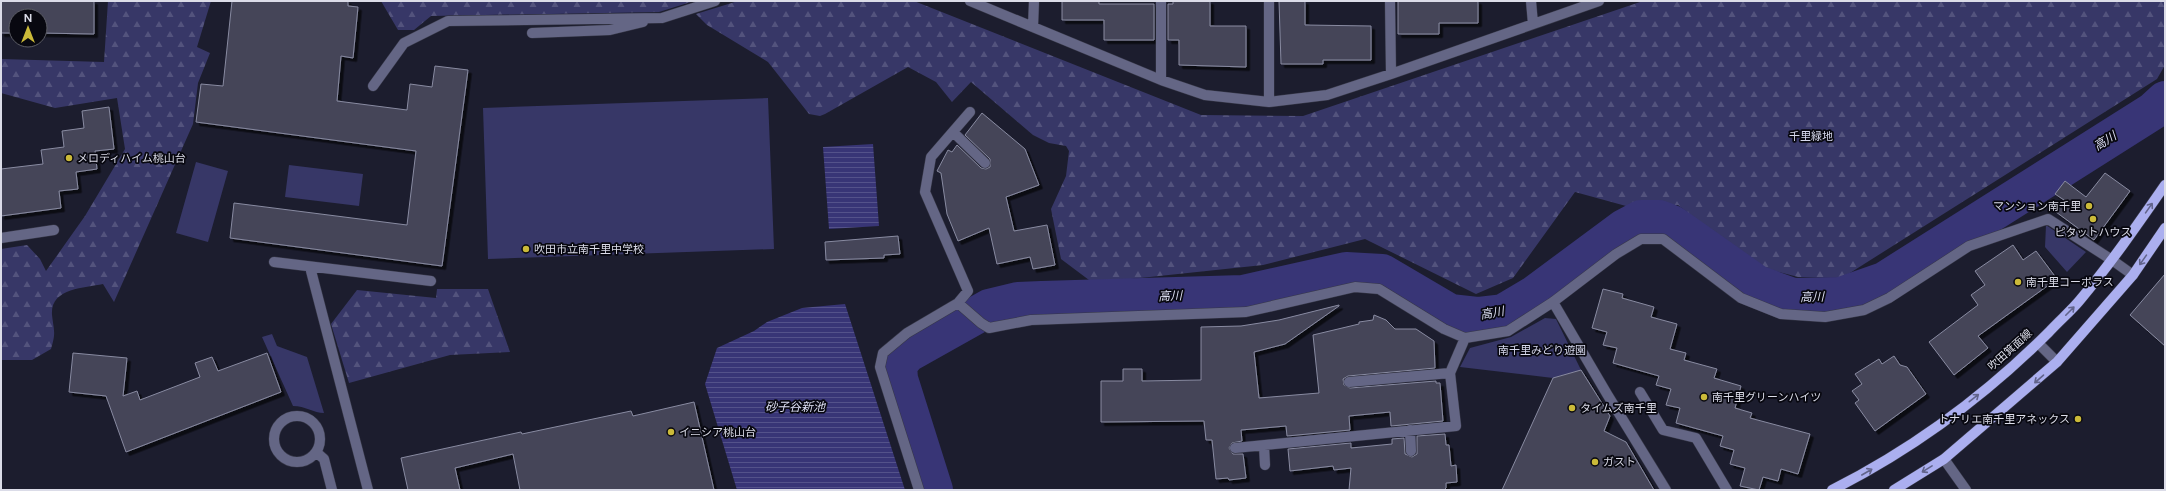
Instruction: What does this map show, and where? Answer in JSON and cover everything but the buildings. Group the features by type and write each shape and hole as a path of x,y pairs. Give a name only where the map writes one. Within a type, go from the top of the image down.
{"main road":[{"name":"吹田箕面線","path":"1832,490 1867,472 1975,398 2038,343 2080,301 2112,260 2165,185"},
{"path":"1894,490 1944,459 2057,362 2133,275 2165,228"}],"street":[{"path":"532,33 610,30 662,18 715,1"},
{"path":"970,1 1161,80 1205,95 1269,102 1327,95 1598,1"},
{"path":"1033,27 1034,1"},
{"path":"1161,1 1161,80"},
{"path":"1269,1 1269,102"},
{"path":"1390,1 1391,74"},
{"path":"1531,1 1533,24"},
{"path":"373,86 404,43 448,21 662,18"},
{"path":"919,490 880,367 883,353 907,333 960,305 968,291 925,192 931,156 970,112"},
{"path":"953,132 985,164"},
{"path":"960,305 980,323 989,328 1030,320 1246,312 1354,287 1379,289 1444,329 1465,338 1508,331 1553,302 1616,254 1641,239 1663,239 1741,298 1781,314 1824,317 1864,310 1890,298 1969,246 2048,219 2133,275"},
{"path":"1,238 54,230"},
{"path":"274,262 431,281"},
{"path":"310,267 324,326 368,490"},
{"path":"1553,302 1666,490"},
{"path":"1235,448 1461,426 1450,372 1465,338"},
{"path":"2038,343 2057,362"},
{"path":"1349,382 1450,372"},
{"path":"1640,392 1663,430 1696,438 1727,490"},
{"path":"300,415 309,418 316,425 320,434 320,443 316,452 301,462 283,458 277,451 274,443 274,434 277,425 290,416 300,415"},
{"path":"1410,430 1411,451"},
{"path":"1264,446 1265,465"},
{"path":"316,452 324,459 332,490"},
{"path":"1944,459 1966,490"}],"green space":[{"path":"108,1 211,1 197,47 210,53 198,83 193,124 114,302 103,284 78,288 62,294 56,299 53,306 52,315 54,339 51,349 32,360 1,360 1,249 27,245 40,259 46,271 85,216 125,149 117,98 55,108 1,93 1,59 104,62"},
{"path":"381,1 694,1 659,12 431,16 414,30 398,30"},
{"name":"千里緑地","path":"738,1 914,1 1201,115 1303,116 1643,1 2165,1 2165,65 2157,79 1842,278 1798,277 1757,266 1678,205 1626,206 1575,192 1513,278 1476,294 1365,239 1263,265 1093,283 1061,259 1051,209 1066,176 1069,151 1066,146 1049,143 1033,135 971,82 952,102 936,82 908,67 825,114 820,116 809,114 768,62 707,25 696,14"},
{"path":"768,98 774,249 488,259 483,108"},
{"path":"196,162 228,171 208,242 176,233"},
{"path":"289,165 363,174 359,206 285,197"},
{"path":"2046,225 2086,252 2067,272 2045,247"},
{"path":"437,289 488,289 510,352 450,355 349,383 331,324 357,290 436,298"},
{"name":"南千里みどり遊園","path":"1545,318 1556,319 1581,370 1553,378 1460,367 1470,348 1511,337"},
{"path":"272,334 277,346 307,357 324,413 293,406 262,337"}],"water":[{"path":"873,144 879,226 829,229 823,147"},
{"name":"砂子谷新池","path":"845,304 905,490 737,490 705,384 717,348 754,331 767,322 802,308"}],"waterway":[{"name":"高川","path":"934,490 899,379 898,365 907,354 989,308 1018,301 1243,294 1346,271 1382,273 1450,313 1477,316 1503,313 1535,294 1624,228 1641,219 1659,219 1672,224 1757,284 1793,297 1841,296 1884,281 2153,111 2165,100"}],"place":[{"name":"メロディハイム桃山台","path":"69,158"},
{"name":"マンション南千里","path":"2089,206"},
{"name":"ピタットハウス","path":"2093,219"},
{"name":"吹田市立南千里中学校","path":"526,249"},
{"name":"南千里コーポラス","path":"2018,282"},
{"name":"南千里グリーンハイツ","path":"1704,397"},
{"name":"タイムズ南千里","path":"1572,408"},
{"name":"トナリエ南千里アネックス","path":"2078,419"},
{"name":"イニシア桃山台","path":"671,432"},
{"name":"ガスト","path":"1595,462"}]}
